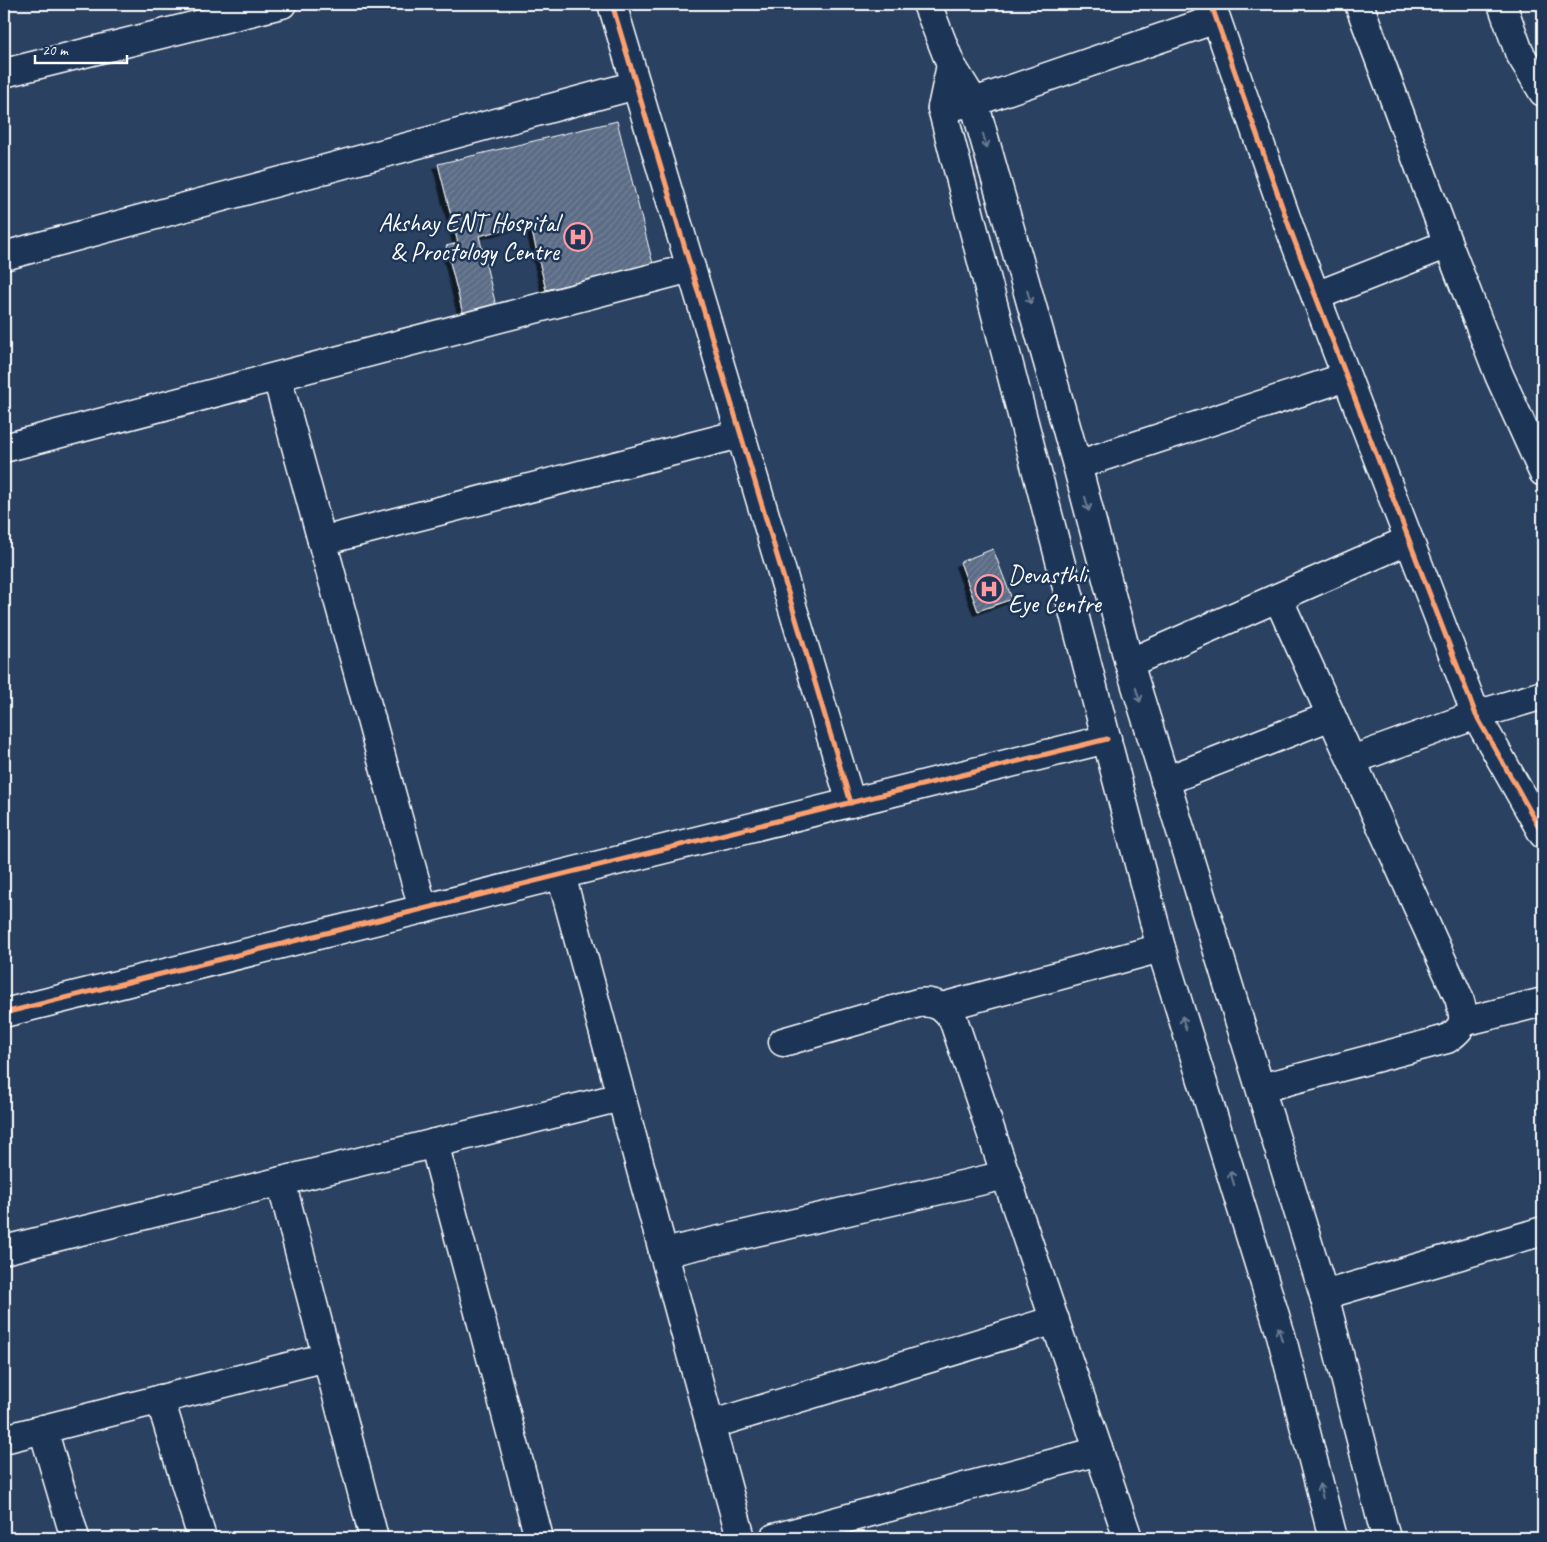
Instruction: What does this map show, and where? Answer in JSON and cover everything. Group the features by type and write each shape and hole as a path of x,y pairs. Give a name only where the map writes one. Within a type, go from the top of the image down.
{"street":[{"path":"4,73 282,4"},
{"path":"612,4 851,803"},
{"path":"927,4 951,65 974,102 1077,465 1128,663 1324,1295 1386,1538"},
{"path":"1360,4 1448,244 1499,375 1543,472"},
{"path":"1502,4 1519,52 1543,92"},
{"path":"942,108 974,102 1214,11 1290,229 1476,715 1543,834"},
{"path":"951,65 942,108 1161,948 1281,1335 1333,1538"},
{"path":"4,256 636,85"},
{"path":"1316,296 1448,244"},
{"path":"4,448 690,268"},
{"path":"277,377 423,909"},
{"path":"1077,465 1346,377"},
{"path":"322,541 740,434"},
{"path":"1128,663 1409,540"},
{"path":"1261,1088 1447,1039 1458,1032 1463,1022 1459,998 1278,598"},
{"path":"1352,760 1476,715 1543,694"},
{"path":"1165,781 1331,716"},
{"path":"4,1013 1107,739"},
{"path":"561,875 741,1538"},
{"path":"942,1007 1161,948"},
{"path":"783,1042 918,1003 927,1002 942,1007 950,1014 956,1026 1128,1538"},
{"path":"1463,1022 1543,1002"},
{"path":"4,1250 621,1097"},
{"path":"434,1143 539,1538"},
{"path":"663,1253 1006,1175"},
{"path":"282,1181 374,1538"},
{"path":"1324,1295 1543,1230"},
{"path":"710,1425 1055,1320"},
{"path":"4,1439 327,1357"},
{"path":"160,1399 202,1538"},
{"path":"44,1429 75,1538"},
{"path":"774,1538 1099,1451"}],"building":[{"path":"617,121 653,264 546,290 530,223 479,236 496,306 463,314 446,246 458,243 438,164"},
{"path":"993,549 1012,599 978,611 960,562"}],"cycle path":[{"path":"612,4 851,803"},
{"path":"1211,4 1290,229 1476,715 1543,834"},
{"path":"4,1013 1107,739"}],"place":[{"name":"Akshay ENT Hospital & Proctology Centre","path":"578,237"},
{"name":"Devasthli Eye Centre","path":"989,589"}]}
